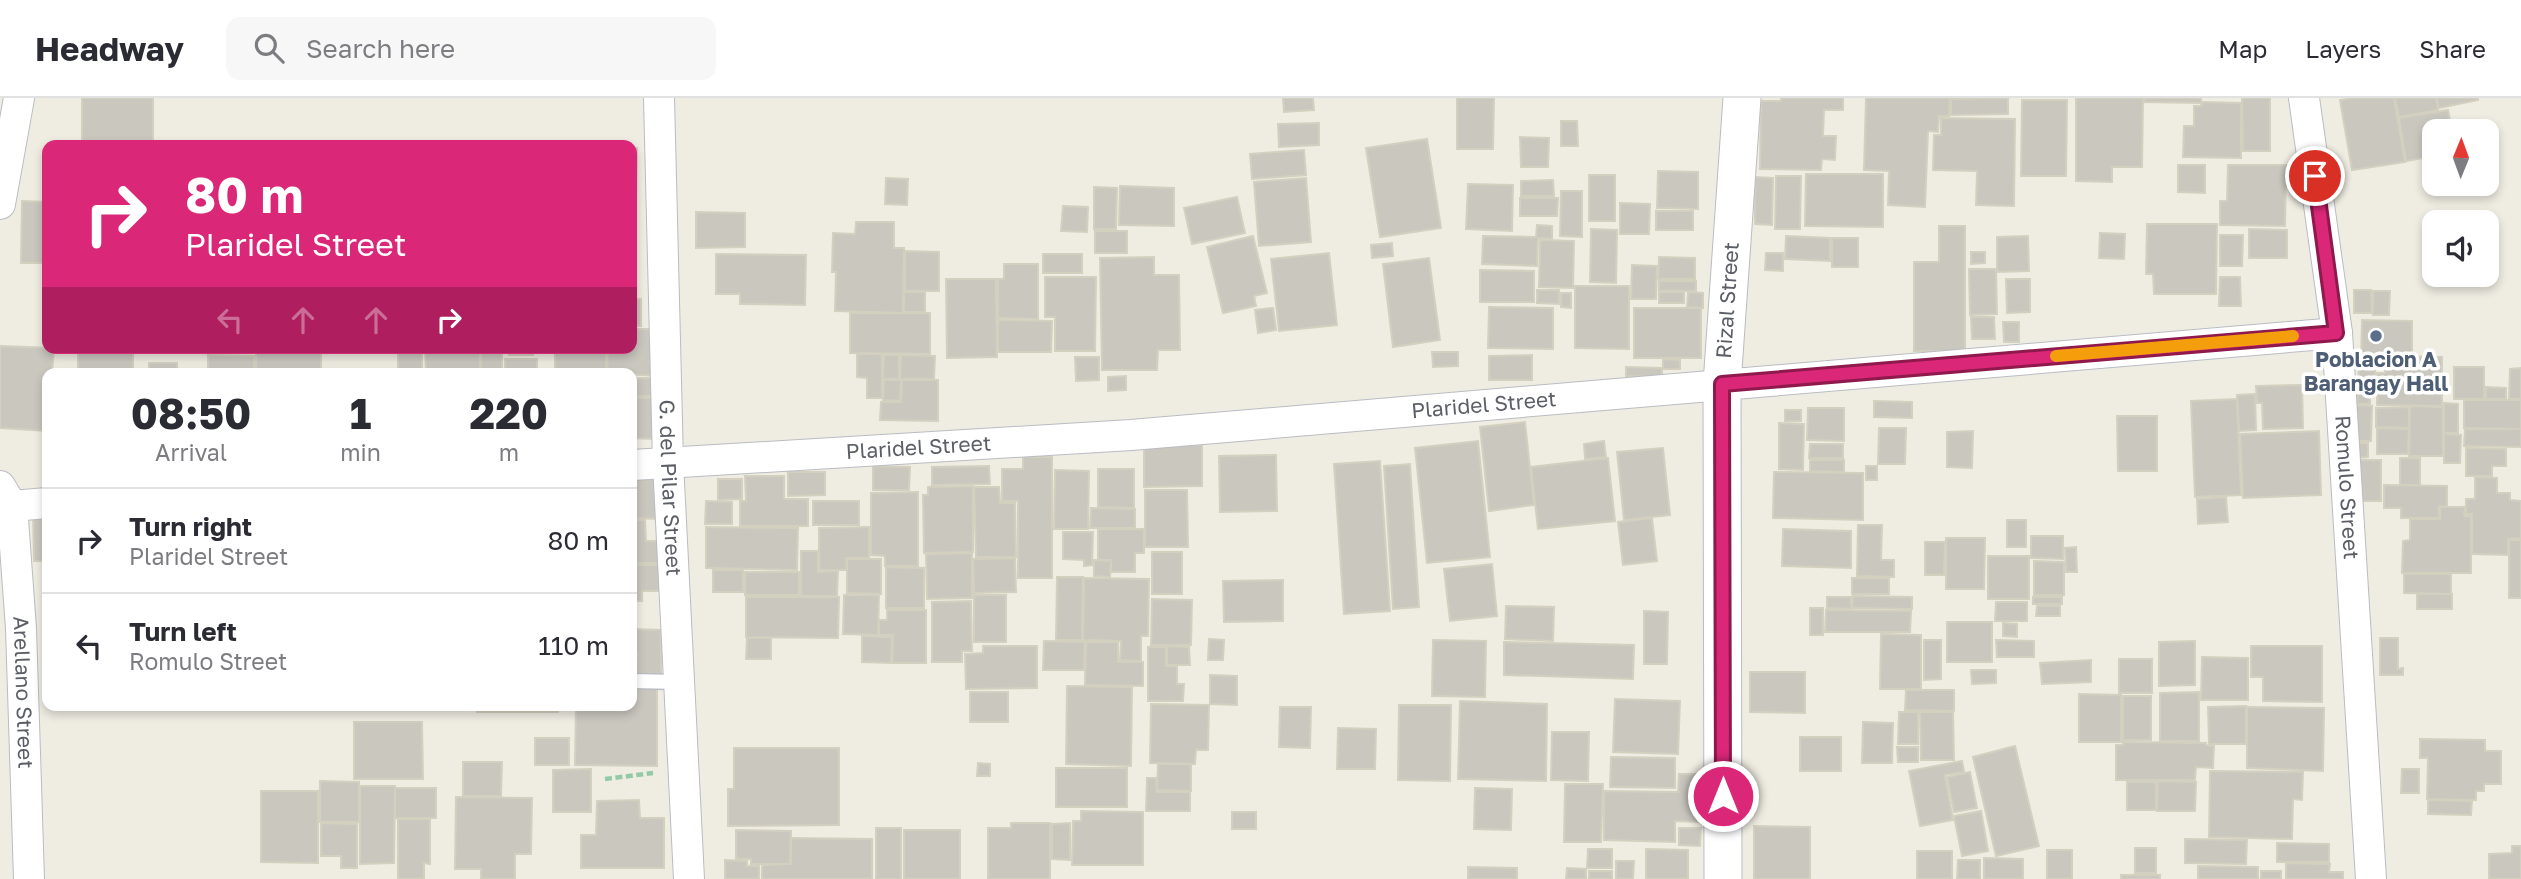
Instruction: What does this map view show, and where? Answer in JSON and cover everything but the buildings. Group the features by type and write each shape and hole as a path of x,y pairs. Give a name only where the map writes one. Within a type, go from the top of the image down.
{"street":[{"path":"0,204 19,98"},
{"name":"G. del Pilar Street","path":"659,98 668,462 689,879"},
{"name":"Rizal Street","path":"1723,879 1722,384 1742,98"},
{"name":"Romulo Street","path":"2304,98 2336,333 2371,879"},
{"name":"Plaridel Street","path":"637,465 1131,435 2336,333"},
{"path":"6,496 42,502"},
{"name":"Arellano Street","path":"6,496 10,629 29,879"}],"lane":[{"path":"637,681 679,682"}],"path":[{"path":"605,779 683,768"}],"slow traffic":[{"path":"2056,356 2293,336"}],"place":[{"name":"Poblacion A Barangay Hall","path":"2376,336"}],"route":[{"path":"1723,796 1722,384 2336,333 2315,176"}]}
